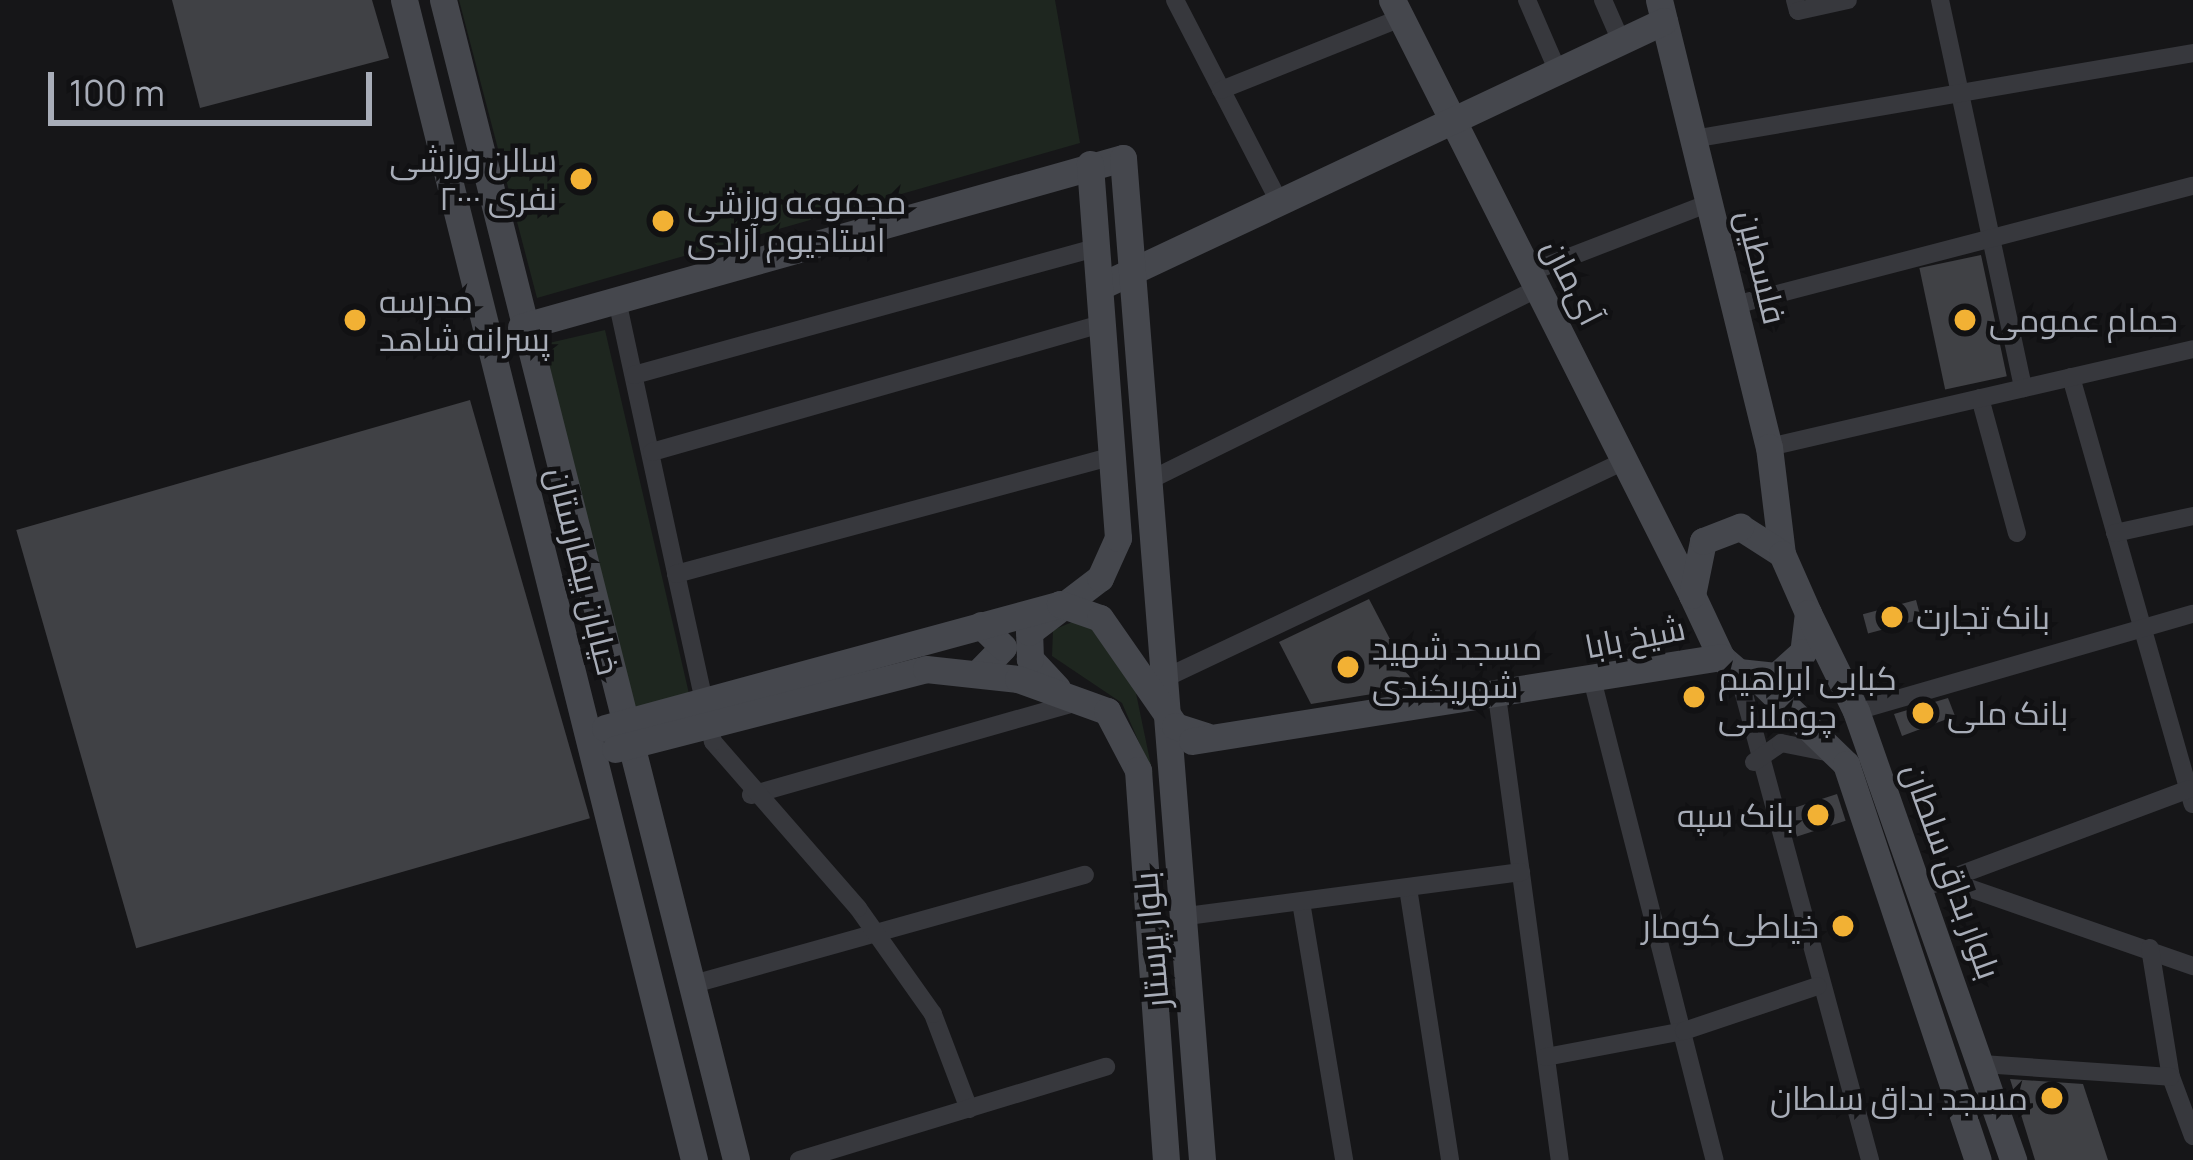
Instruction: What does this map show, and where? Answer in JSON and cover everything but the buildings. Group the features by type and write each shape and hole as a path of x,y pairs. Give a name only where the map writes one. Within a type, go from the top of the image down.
{"street":[{"name":"خیابان بیمارستان","path":"404,0 694,1160"},
{"path":"443,0 520,327 736,1160"},
{"path":"1175,0 1280,203"},
{"path":"1527,0 1556,67"},
{"path":"1603,0 1620,39"},
{"path":"1795,0 1798,11 1848,0"},
{"path":"1940,0 2024,388"},
{"path":"1221,90 1397,9"},
{"name":"آی‌مان","path":"1397,9 1692,596"},
{"path":"1102,285 1132,280 1449,116 1620,39 1662,11"},
{"name":"فلسطین","path":"1662,11 1769,447 1783,554"},
{"path":"1693,139 1961,98 2193,53"},
{"path":"433,116 468,107"},
{"name":"بلوار پرستار","path":"1090,164 1123,158 1166,715 1187,916 1202,1160"},
{"path":"520,327 1090,164 1114,456 1114,558 1037,619 1027,645 1073,695 1124,726 1138,770 1166,1160"},
{"path":"1735,305 1990,231 2193,186"},
{"path":"1148,481 1533,281 1709,203"},
{"path":"634,375 1100,247"},
{"path":"617,300 705,712 751,795 877,936 933,1015 969,1109"},
{"path":"652,452 1105,322"},
{"path":"1769,447 2193,349"},
{"path":"1934,884 2191,796 2188,766 2071,377"},
{"path":"1980,398 2017,533"},
{"path":"676,574 1114,456"},
{"path":"1163,679 1622,462"},
{"path":"2116,533 2193,516"},
{"path":"1739,669 1792,665 1808,614 1783,554 1755,530 1719,531 1694,554 1692,596 1739,669 1846,764 1978,1160"},
{"path":"591,743 1060,604 1111,628 1166,715 1205,736"},
{"name":"بلوار بداق سلطان","path":"1808,614 1934,884 2013,1160"},
{"path":"1856,711 2193,614"},
{"path":"980,671 1003,647 981,625"},
{"path":"1739,669 1754,762 1802,890 1818,986 1870,1160"},
{"name":"شیخ بابا","path":"1205,736 1593,683 1739,669"},
{"path":"705,712 897,674 980,671 1073,695"},
{"path":"1593,683 1714,1160"},
{"path":"751,795 1073,695"},
{"path":"1498,696 1561,1160"},
{"path":"1172,776 1179,751 1205,736"},
{"path":"1754,762 1793,743 1846,764"},
{"path":"1187,916 1521,872"},
{"path":"690,985 1085,875"},
{"path":"1934,884 2150,948 2193,966"},
{"path":"1408,888 1450,1160"},
{"path":"1301,902 1344,1160"},
{"path":"2150,948 2171,1077 2193,1136"},
{"path":"1546,1057 1684,1031 1818,986"},
{"path":"1982,1064 2171,1077"},
{"path":"799,1160 1106,1067"}],"shaded area":[{"name":"مجموعه ورزشی استادیوم آزادی","path":"459,0 1055,0 1080,143 537,298"},
{"path":"605,330 690,696 629,710 545,344"},
{"path":"1082,618 1132,674 1153,775 1122,703 1052,656 1053,630"}],"place":[{"name":"سالن ورزشی ۲۰۰۰ نفری","path":"581,179"},
{"name":"مجموعه ورزشی استادیوم آزادی","path":"663,221"},
{"name":"مدرسه پسرانه شاهد","path":"355,320"},
{"name":"حمام عمومی","path":"1965,320"},
{"name":"بانک تجارت","path":"1892,617"},
{"name":"مسجد شهید شهریکندی","path":"1348,667"},
{"name":"کبابی ابراهیم چوملانی","path":"1694,697"},
{"name":"بانک ملی","path":"1923,713"},
{"name":"بانک سپه","path":"1818,815"},
{"name":"خیاطی کومار","path":"1843,926"},
{"name":"مسجد بداق سلطان","path":"2052,1098"}]}
